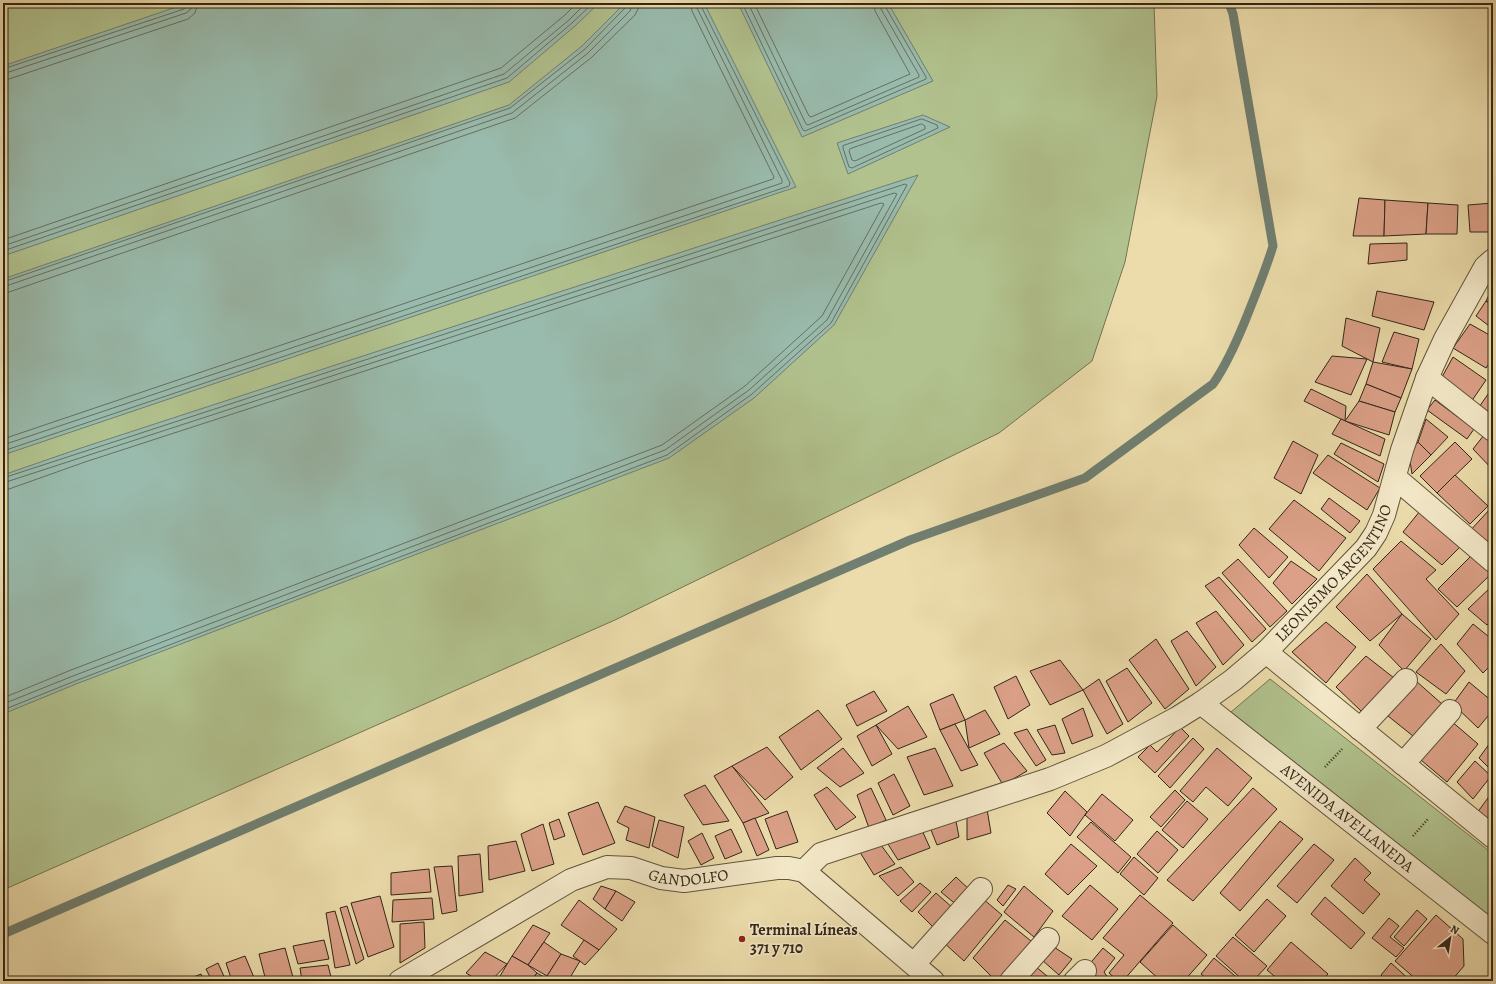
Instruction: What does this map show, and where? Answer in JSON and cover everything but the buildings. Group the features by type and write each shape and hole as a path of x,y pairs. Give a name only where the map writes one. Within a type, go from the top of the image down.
{"street":[{"name":"LEONISIMO ARGENTINO","path":"804,870 821,854 1050,778 1106,756 1177,718 1201,703 1233,680 1266,652 1366,548 1376,533 1384,515 1402,450 1427,378 1445,339 1485,266 1493,260"},
{"path":"1427,378 1493,430"},
{"path":"1399,481 1493,561"},
{"path":"1266,652 1493,837"},
{"path":"1360,729 1406,680"},
{"name":"AVENIDA AVELLANEDA","path":"1201,703 1493,933"},
{"path":"1403,764 1450,711"},
{"name":"GANDOLFO","path":"400,981 428,973 571,880 607,867 632,868 662,878 684,881 777,868 804,870"},
{"path":"804,870 933,981"},
{"path":"914,964 981,889"},
{"path":"1010,981 1048,939"}],"path":[{"path":"1307,786 1360,729"},
{"path":"1395,856 1446,799"}],"green space":[{"path":"3,3 1154,3 1157,96 1125,262 1092,361 999,433 615,620 3,890"},
{"path":"1270,679 1493,854 1493,919 1231,712"}],"water":[{"path":"188,3 599,3 575,26 509,82 3,256 3,66"},
{"path":"625,3 704,3 796,187 3,455 3,279 509,105 582,46"},
{"path":"738,3 888,3 933,81 802,137"},
{"path":"923,115 950,127 848,174 837,143"},
{"path":"918,175 834,325 754,398 669,458 76,684 3,714 3,475 81,448"}],"waterway":[{"path":"3,934 910,540 1085,478 1213,384 1227,361 1238,337 1260,284 1273,246 1233,14 1229,3"}],"place":[{"name":"Terminal Líneas 371 y 710","path":"742,939"}]}
